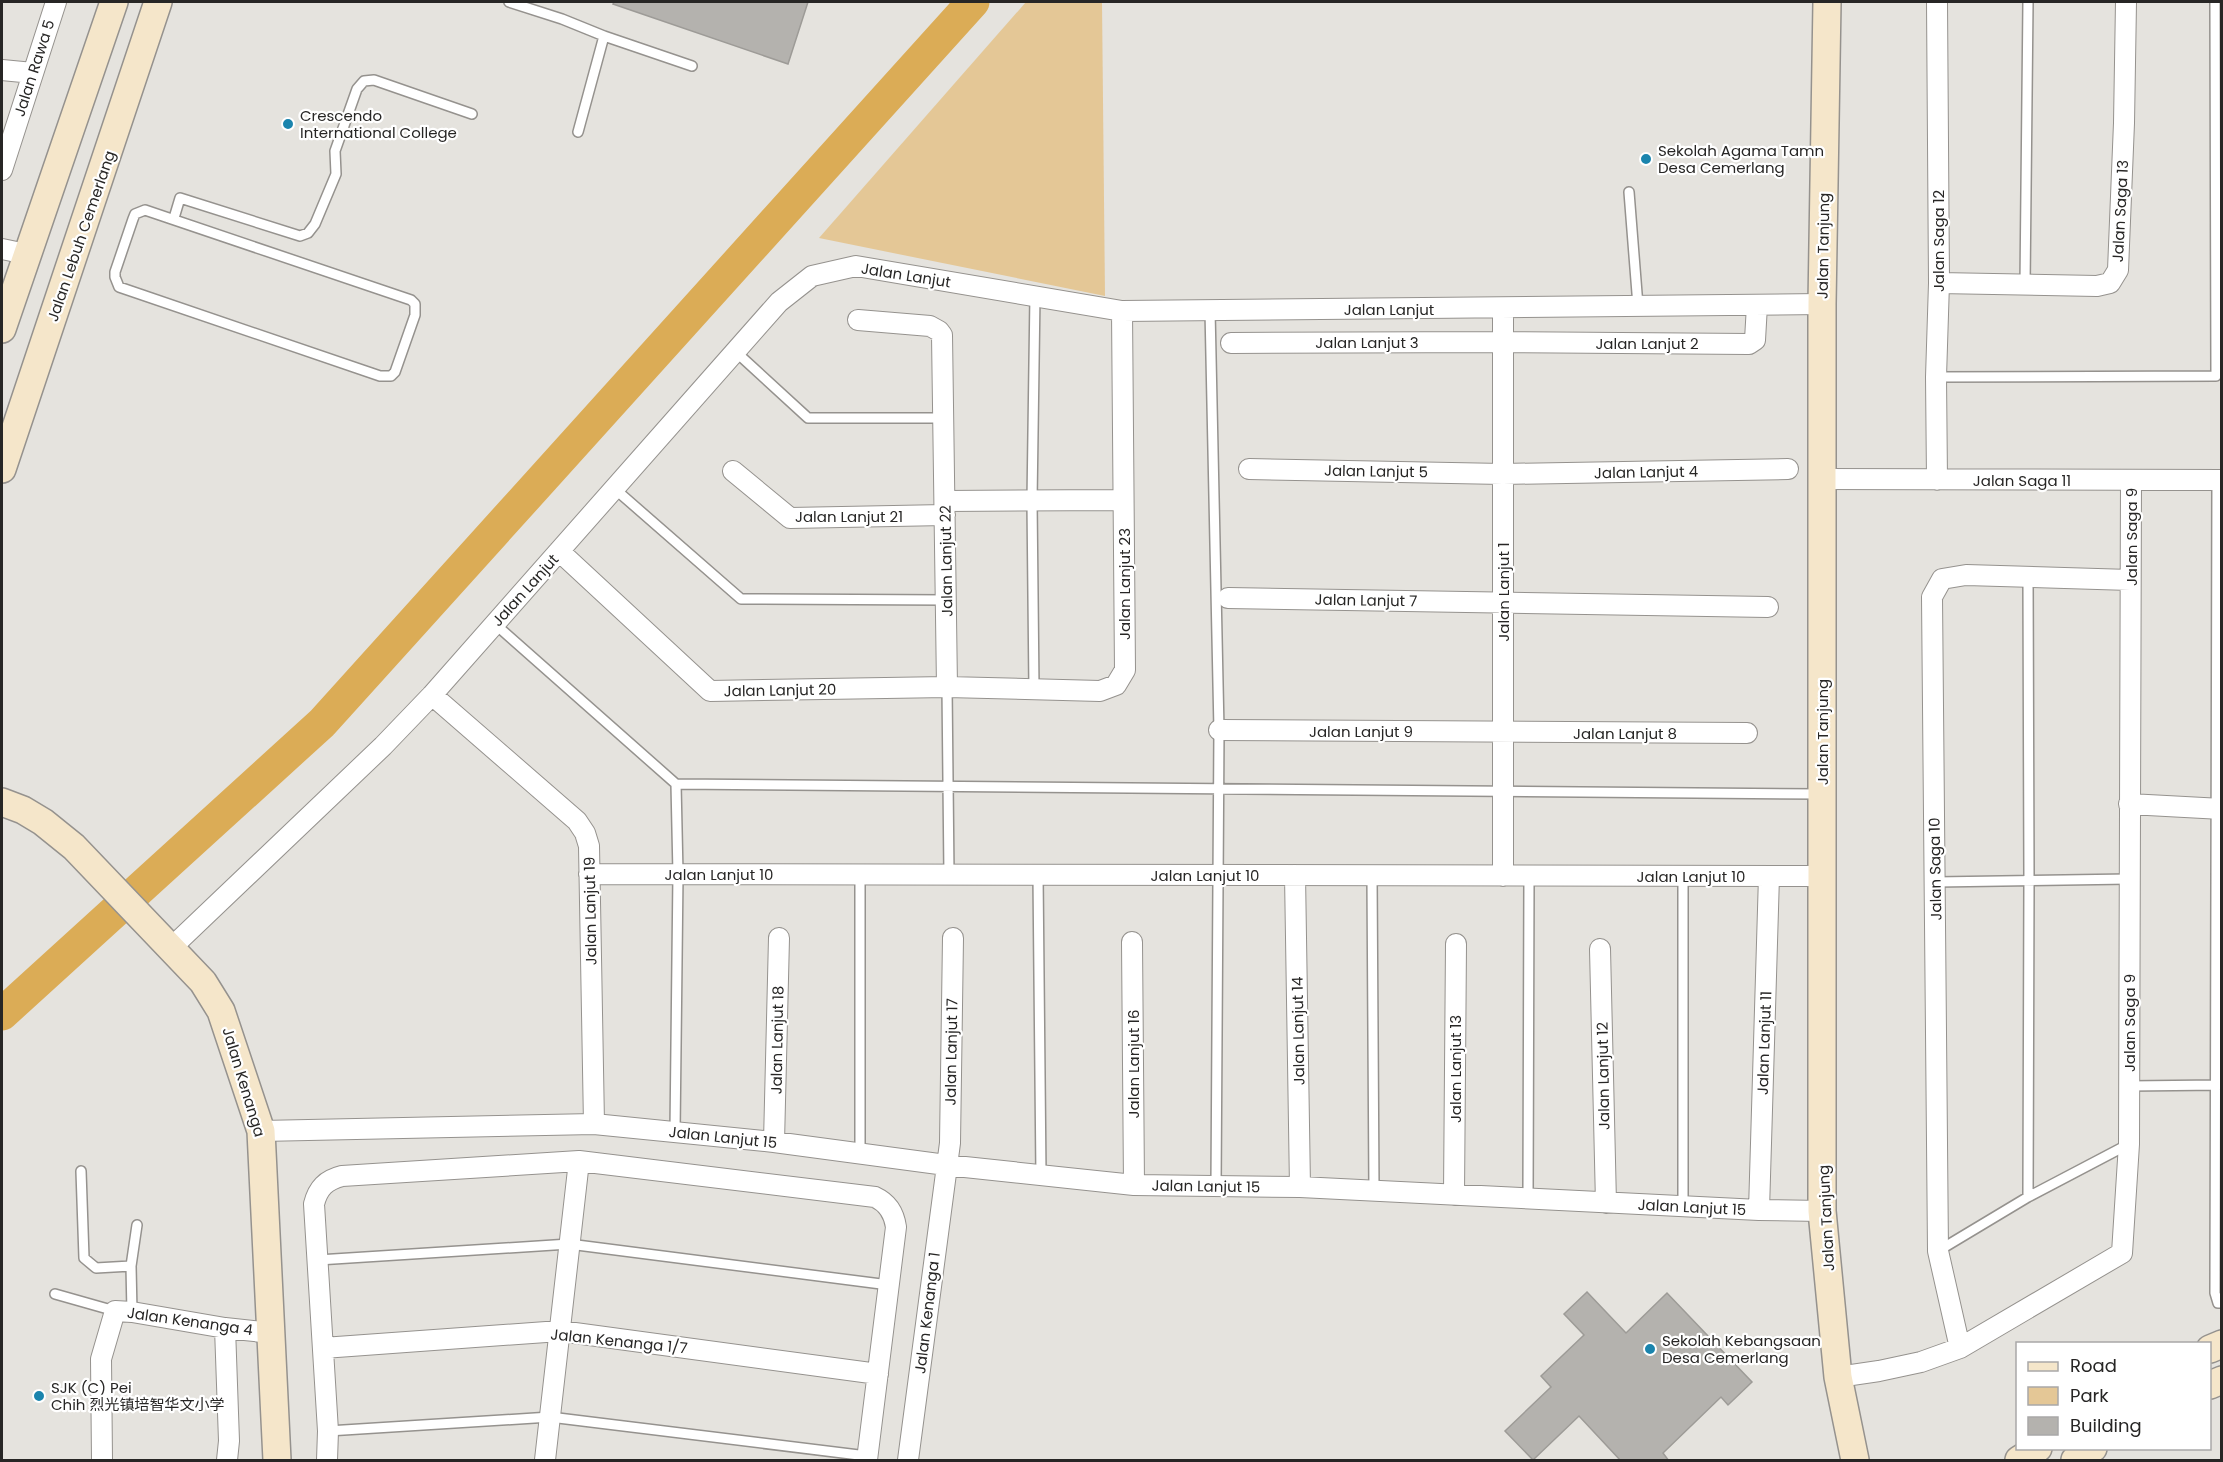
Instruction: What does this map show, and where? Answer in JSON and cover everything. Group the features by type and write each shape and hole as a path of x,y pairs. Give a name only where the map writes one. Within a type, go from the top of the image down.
{"street":[{"name":"Jalan Rawa 5","path":"3,162 56,2"},
{"path":"2,329 14,251 114,2"},
{"name":"Jalan Lebuh Cemerlang","path":"2,469 158,2"},
{"name":"Jalan Tanjung","path":"1827,2 1822,304 1822,1211 1838,1377 1855,1461"},
{"name":"Jalan Saga 12","path":"1937,2 1939,283 1936,377 1937,480"},
{"name":"Jalan Saga 13","path":"1939,283 2097,286 2110,283 2118,270 2126,2"},
{"path":"2,70 33,73"},
{"name":"Jalan Lanjut","path":"170,949 383,746 432,695 779,302 812,276 856,266 1122,310 1822,304"},
{"name":"Jalan Lanjut 2","path":"1503,342 1749,344 1755,340 1757,305"},
{"name":"Jalan Lanjut 1","path":"1503,308 1503,876"},
{"name":"Jalan Lanjut 23","path":"947,687 1100,691 1116,685 1125,670 1122,310"},
{"name":"Jalan Lanjut 22","path":"858,320 930,326 939,331 943,340 947,687"},
{"name":"Jalan Lanjut 3","path":"1231,343 1503,342"},
{"name":"Jalan Lanjut 5","path":"1249,469 1503,474"},
{"name":"Jalan Lanjut 4","path":"1503,474 1788,469"},
{"name":"Jalan Lanjut 21","path":"732,471 790,518 1032,501 1124,500"},
{"name":"Jalan Saga 11","path":"1823,479 2219,480"},
{"name":"Jalan Saga 9","path":"1838,1377 1921,1362 1960,1348 2122,1253 2129,1144 2131,480"},
{"name":"Jalan Lanjut 20","path":"560,551 710,691 947,687"},
{"name":"Jalan Saga 10","path":"1960,1348 1938,1251 1932,597 1942,579 1966,575 2130,580"},
{"name":"Jalan Lanjut 7","path":"1228,598 1503,602"},
{"path":"1503,602 1768,607"},
{"name":"Jalan Lanjut 19","path":"432,695 577,821 585,833 589,846 594,1124"},
{"name":"Jalan Lanjut 9","path":"1219,730 1503,732"},
{"name":"Jalan Lanjut 8","path":"1503,732 1747,733"},
{"name":"Jalan Kenanga","path":"2,802 23,810 43,822 74,847 203,982 221,1011 261,1131 277,1461"},
{"path":"2129,804 2219,808"},
{"name":"Jalan Lanjut 10","path":"589,874 1822,876"},
{"name":"Jalan Lanjut 14","path":"1295,875 1300,1187"},
{"name":"Jalan Lanjut 11","path":"1759,1210 1769,876"},
{"name":"Jalan Lanjut 18","path":"774,1142 779,938"},
{"name":"Jalan Lanjut 17","path":"946,1165 950,1143 953,938"},
{"name":"Jalan Lanjut 16","path":"1132,942 1134,1185"},
{"name":"Jalan Lanjut 13","path":"1454,1195 1456,944"},
{"name":"Jalan Lanjut 12","path":"1600,949 1605,1203"},
{"name":"Jalan Lanjut 15","path":"261,1131 594,1124 774,1142 946,1165 1134,1185 1300,1187 1683,1207 1822,1211"},
{"path":"545,1461 579,1161"},
{"path":"327,1461 328,1431 314,1204 320,1189 334,1178 579,1161 875,1197 886,1203 895,1221 867,1458"},
{"name":"Jalan Kenanga 1","path":"908,1461 946,1165"},
{"name":"Jalan Kenanga 4","path":"102,1461 101,1359 123,1311 225,1328 272,1333"},
{"path":"225,1328 229,1441 227,1461"},
{"name":"Jalan Kenanga 1/7","path":"323,1348 560,1331 878,1374"},
{"path":"2019,1461 2036,1450"},
{"path":"2074,1461 2091,1450"}],"lane":[{"path":"509,2 692,66"},
{"path":"2025,285 2028,2"},
{"path":"1936,377 2216,376 2215,2"},
{"path":"578,132 604,36"},
{"path":"174,218 180,198 300,236 308,233 315,224 336,174 335,151 357,89 364,81 374,81 472,114"},
{"path":"1629,192 1638,306"},
{"path":"150,210 174,218 411,300 415,304 416,315 395,372 391,376 380,376 119,286 114,277 135,214 150,210"},
{"path":"1034,689 1032,501 1035,296"},
{"path":"1210,310 1219,730 1216,1186"},
{"path":"736,352 808,418 944,418"},
{"path":"2219,480 2219,1085 2215,1293 2218,1303 2222,1303"},
{"path":"615,489 741,599 946,600"},
{"path":"2028,577 2030,880 2028,1197"},
{"path":"495,624 676,784 1821,794"},
{"name":"Jalan Lanjut 22","path":"947,687 949,875"},
{"path":"675,1132 678,874 676,784"},
{"path":"860,875 860,1154"},
{"path":"1038,875 1041,1176"},
{"path":"1372,876 1374,1191"},
{"path":"1528,1199 1529,876"},
{"path":"1683,876 1683,1207"},
{"path":"1936,882 2129,879"},
{"path":"2129,1086 2219,1085"},
{"path":"1938,1251 2028,1197 2129,1144"},
{"path":"81,1171 84,1258 96,1268 131,1266"},
{"path":"55,1294 123,1311 137,1225"},
{"path":"318,1260 569,1244 889,1285"},
{"path":"328,1431 550,1417 867,1458"}],"green space":[{"path":"1026,2 1102,2 1105,296 819,238"}],"building":[{"path":"614,2 808,2 788,64 613,4"},
{"path":"1587,1292 1626,1333 1667,1293 1752,1382 1728,1405 1721,1397 1663,1453 1669,1461 1621,1461 1579,1416 1533,1460 1505,1431 1551,1387 1541,1376 1584,1335 1564,1314"}],"waterway":[{"path":"2,1014 322,723 973,2"}],"place":[{"name":"Crescendo International College","path":"288,124"},
{"name":"Sekolah Agama Tamn Desa Cemerlang","path":"1646,159"},
{"name":"Sekolah Kebangsaan Desa Cemerlang","path":"1650,1349"},
{"name":"SJK (C) Pei Chih 烈光镇培智华文小学","path":"39,1396"}]}
